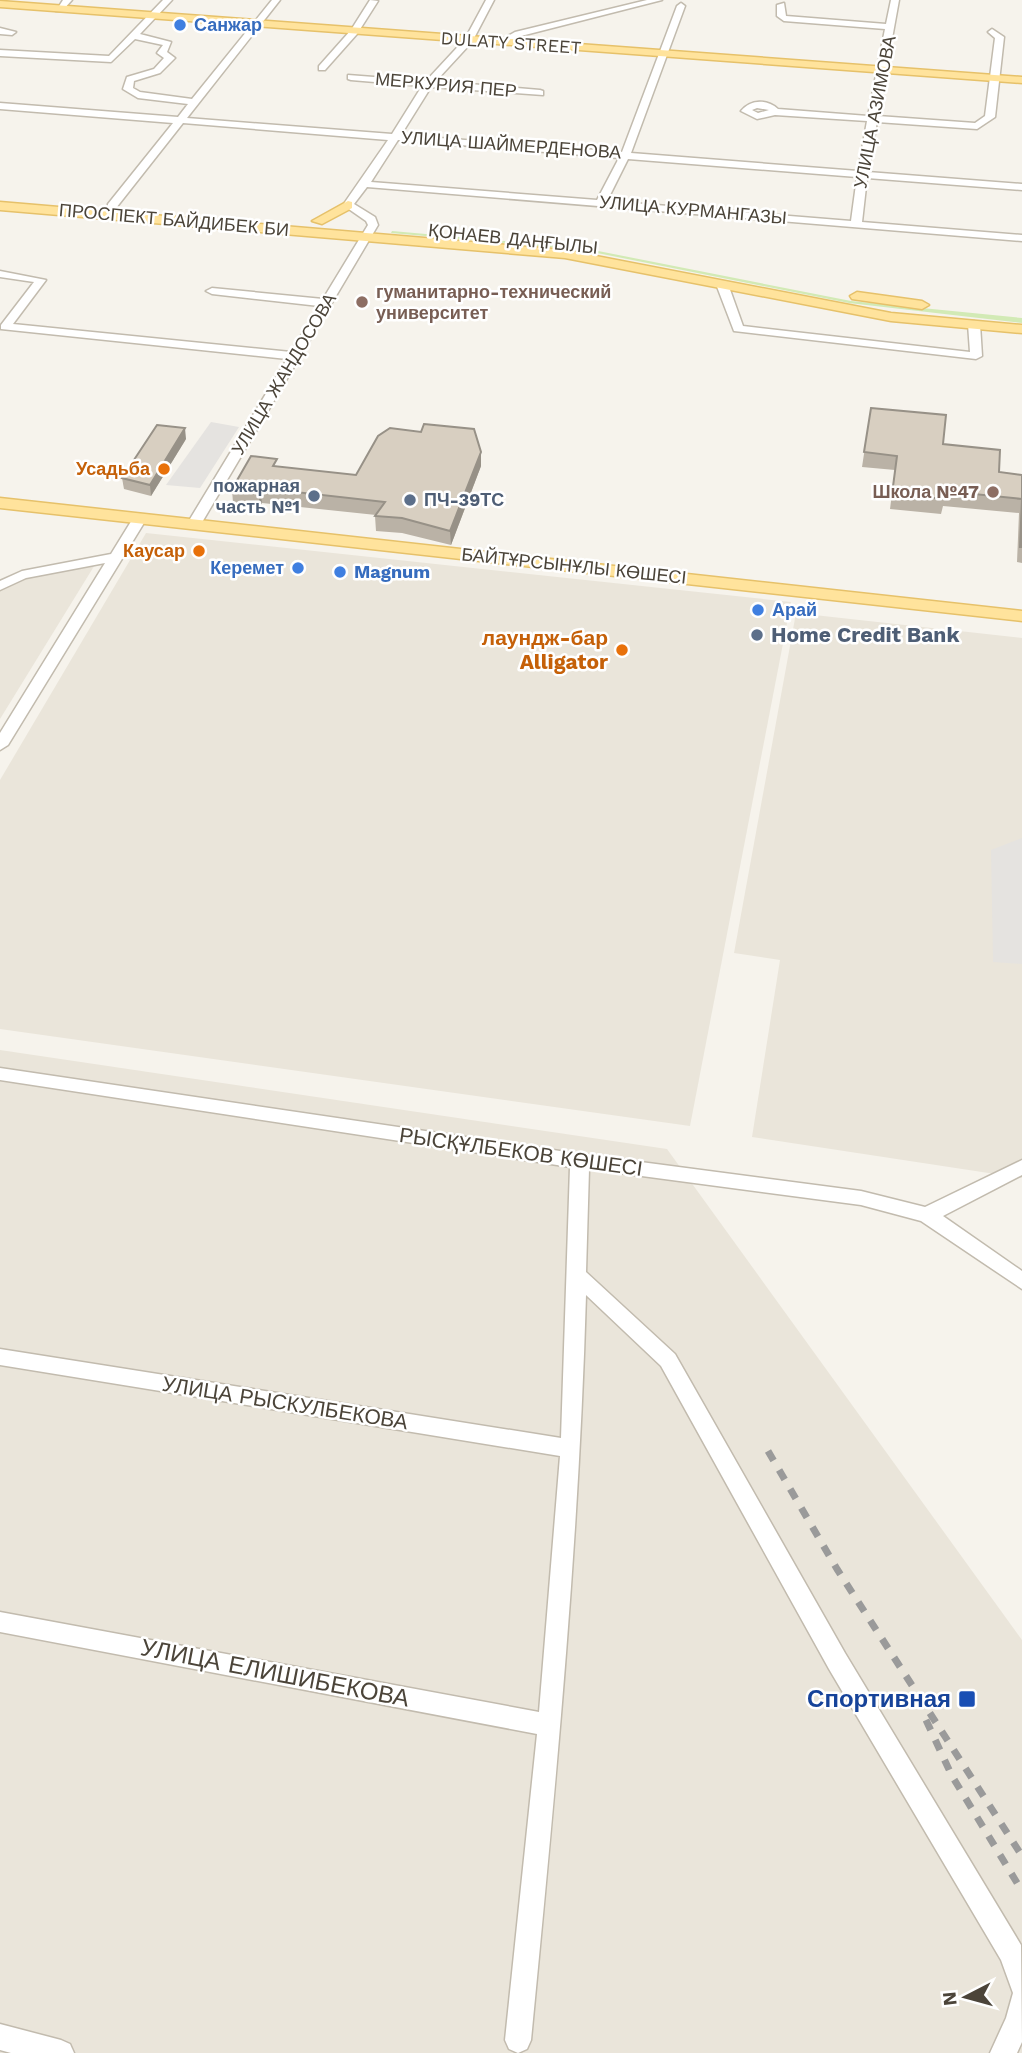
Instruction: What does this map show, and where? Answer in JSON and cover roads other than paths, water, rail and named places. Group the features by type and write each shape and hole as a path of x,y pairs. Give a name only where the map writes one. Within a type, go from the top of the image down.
{"main road":[{"name":"DULATY STREET","path":"0,4 1022,80"},
{"name":"ҚОНАЕВ ДАҢҒЫЛЫ","path":"0,196 318,221 565,254 891,317 1022,329"},
{"path":"318,221 348,205"},
{"name":"ПРОСПЕКТ БАЙДИБЕК БИ","path":"0,206 347,233"},
{"name":"ҚОНАЕВ ДАҢҒЫЛЫ","path":"347,233 370,230 573,243 835,293 943,307"},
{"name":"БАЙТҰРСЫНҰЛЫ КӨШЕСІ","path":"0,503 1022,616"}],"street":[{"path":"59,9 68,0"},
{"path":"0,53 106,61 135,36 168,0"},
{"path":"112,206 141,166 276,0"},
{"path":"370,230 372,219 348,205 428,84 469,40 489,0"},
{"path":"502,42 518,34 658,0"},
{"name":"УЛИЦА АЗИМОВА","path":"856,225 862,175 884,70 895,0"},
{"path":"322,68 354,32 374,1"},
{"path":"781,5 781,16 784,18 891,27"},
{"path":"601,202 626,154 666,54 681,6"},
{"path":"0,31 12,32"},
{"path":"775,112 977,126 990,117 1000,37 992,32"},
{"path":"135,36 167,44 162,53 170,58 157,71 130,79 128,89 138,95 195,102"},
{"name":"МЕРКУРИЯ ПЕР","path":"351,77 540,93"},
{"name":"УЛИЦА ШАЙМЕРДЕНОВА","path":"0,106 1022,187"},
{"name":"УЛИЦА КУРМАНГАЗЫ","path":"364,184 1022,238"},
{"name":"УЛИЦА ЖАНДОСОВА","path":"194,524 370,230"},
{"path":"0,274 41,280 2,327"},
{"path":"722,284 738,330 976,356 974,324"},
{"path":"212,291 327,303"},
{"path":"2,327 295,356"},
{"path":"0,745 140,518"},
{"path":"0,586 22,575 116,556"},
{"name":"РЫСҚҰЛБЕКОВ КӨШЕСІ","path":"0,1074 580,1161 862,1198 927,1216 1022,1281"},
{"path":"518,2040 550,1725 570,1449 580,1161"},
{"path":"927,1216 1022,1167"},
{"path":"576,1274 668,1360 837,1661 1012,1954 1022,1985"},
{"name":"УЛИЦА РЫСКУЛБЕКОВА","path":"0,1357 570,1449"},
{"name":"УЛИЦА ЕЛИШИБЕКОВА","path":"0,1622 550,1725"},
{"path":"1003,2053 1019,2020 1022,2002"},
{"path":"0,2036 61,2053"}],"railway":[{"path":"768,1451 837,1569 1022,1856"},
{"path":"926,1720 952,1776 1022,1891"}],"place":[{"name":"Санжар","path":"180,25"},
{"name":"гуманитарно-технический университет","path":"362,302"},
{"name":"Усадьба","path":"164,469"},
{"name":"Школа №47","path":"993,492"},
{"name":"пожарная часть №1","path":"314,496"},
{"name":"ПЧ-39ТС","path":"410,500"},
{"name":"Каусар","path":"199,551"},
{"name":"Керемет","path":"298,568"},
{"name":"Magnum","path":"340,572"},
{"name":"Арай","path":"758,610"},
{"name":"Home Credit Bank","path":"757,635"},
{"name":"лаундж-бар Alligator","path":"622,650"},
{"name":"Спортивная","path":"967,1699"}]}
